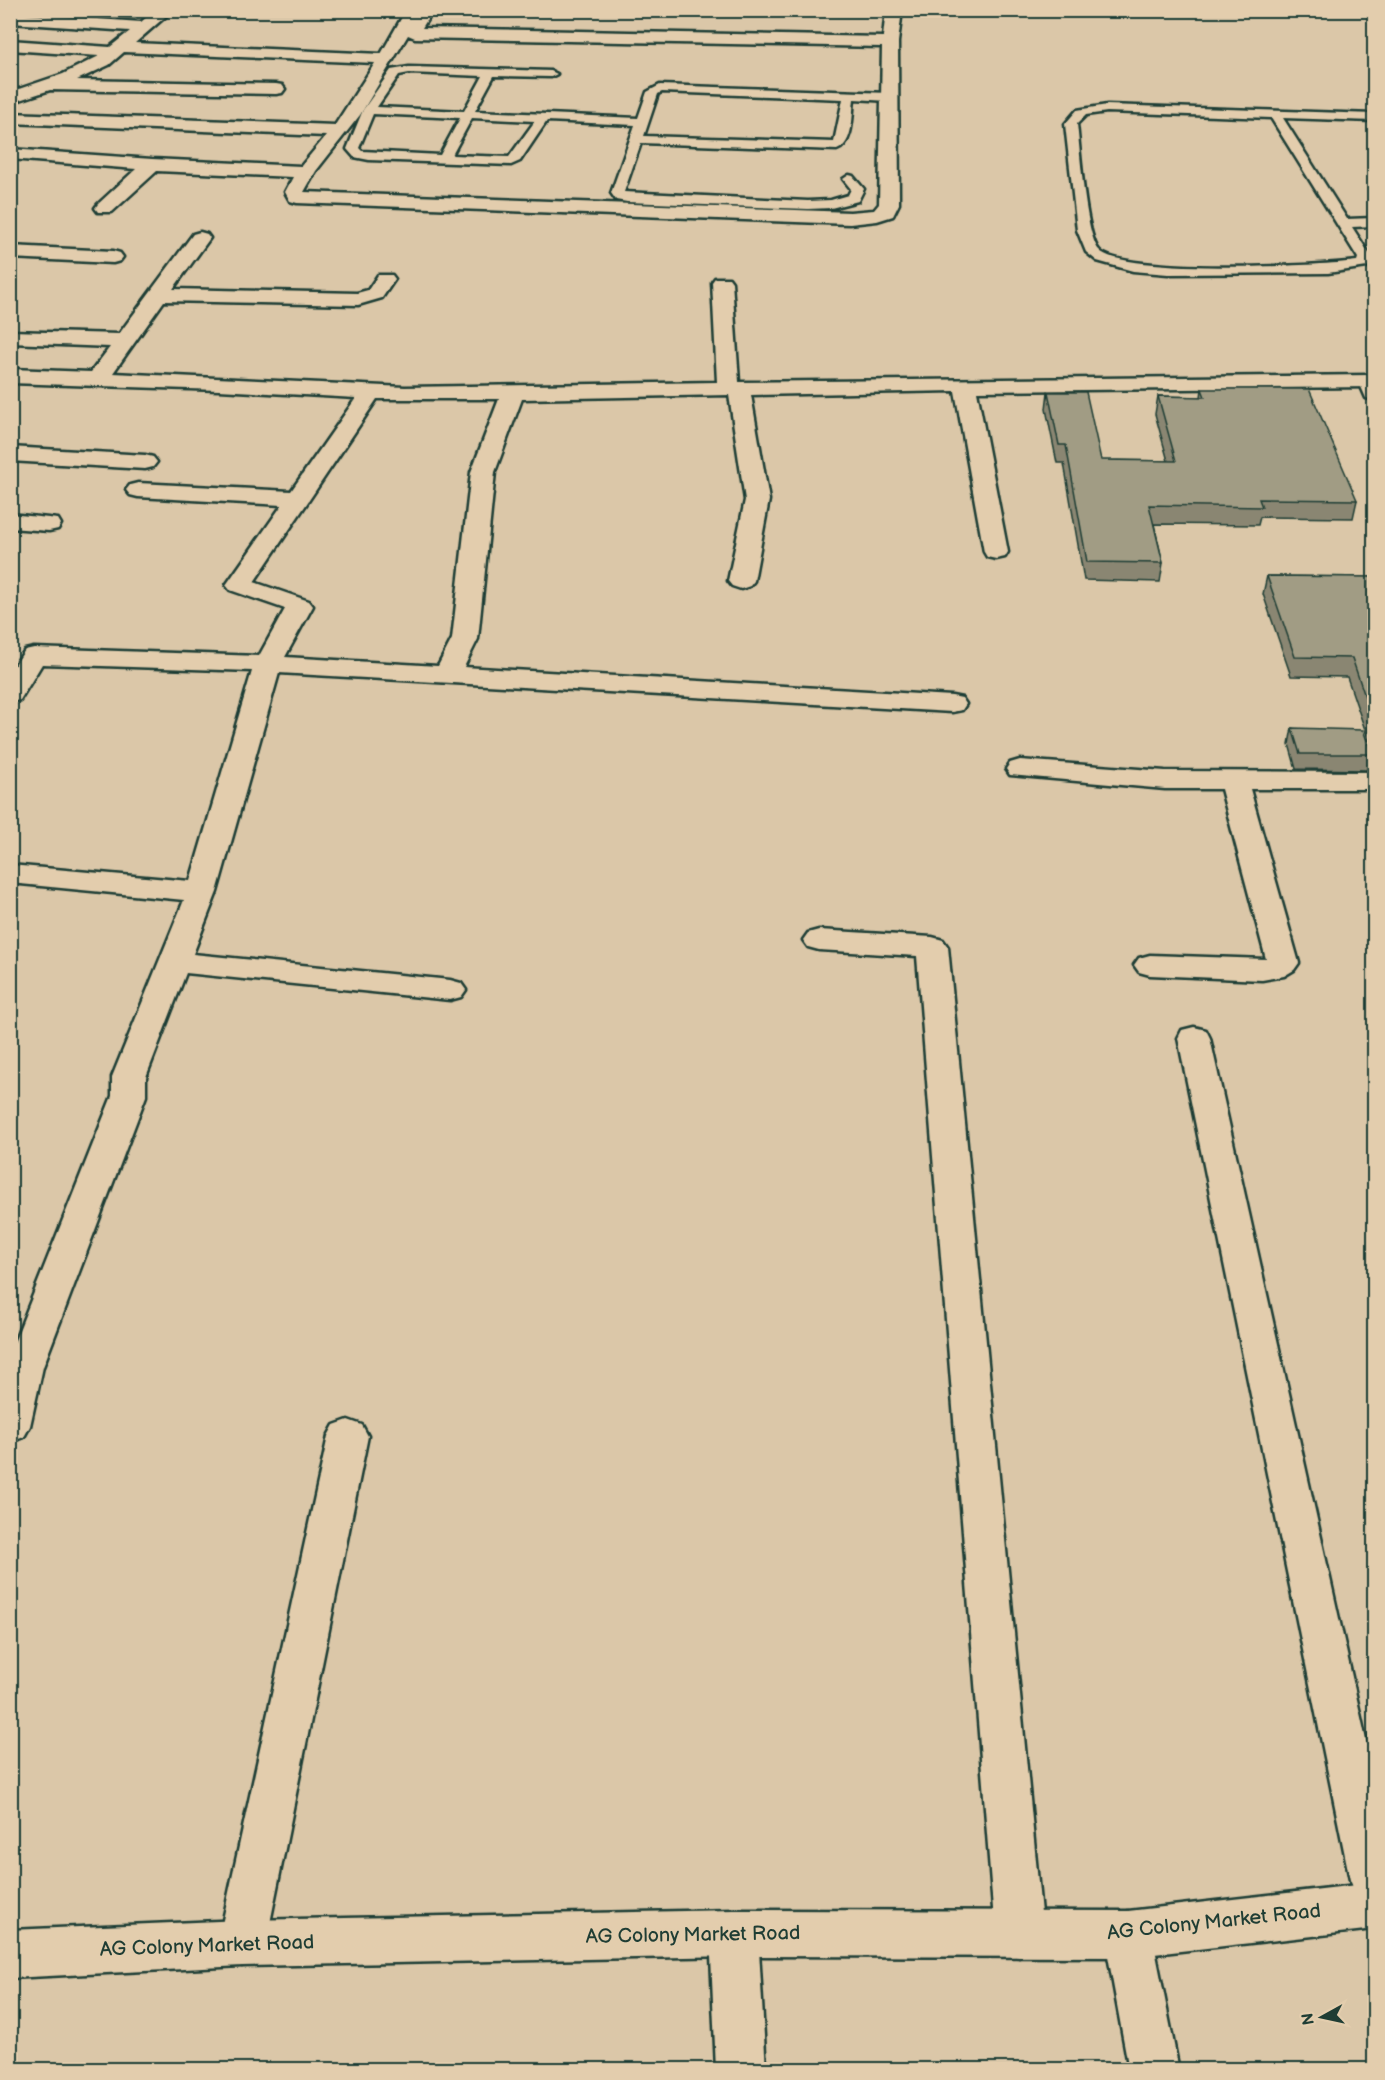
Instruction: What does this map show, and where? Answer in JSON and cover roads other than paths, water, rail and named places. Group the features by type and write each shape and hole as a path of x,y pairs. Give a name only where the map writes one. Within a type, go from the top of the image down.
{"street":[{"path":"10,98 43,87 103,61 165,10"},
{"path":"414,10 387,59 339,131 304,172 294,192 295,195 302,198 866,217 886,212 889,204 890,42 894,10"},
{"path":"425,10 413,30 415,33 890,42"},
{"path":"10,18 144,27"},
{"path":"10,45 387,59"},
{"path":"10,87 276,89"},
{"path":"10,117 339,131"},
{"path":"10,154 152,165 304,172"},
{"path":"105,208 152,165"},
{"path":"97,379 200,238"},
{"path":"10,252 113,257"},
{"path":"158,295 358,299 375,294 385,279"},
{"path":"722,282 733,389 757,500 741,581"},
{"path":"10,336 124,341"},
{"path":"10,376 405,394 965,385 1373,386"},
{"path":"965,385 996,552"},
{"path":"10,1426 17,1366 129,1096 129,1077 202,892 268,664 300,606 239,585 371,392"},
{"path":"447,674 465,639 483,472 513,392"},
{"path":"10,454 145,462"},
{"path":"138,490 298,499"},
{"path":"10,521 49,524"},
{"path":"10,694 34,656 268,664 952,704"},
{"path":"1020,769 1165,780 1374,781"},
{"path":"1150,965 1274,969 1283,963 1233,781"},
{"path":"10,874 202,892"},
{"path":"819,940 932,947 1019,1934"},
{"path":"174,962 450,990"},
{"path":"1194,1038 1374,1880"},
{"path":"242,1943 348,1436"},
{"name":"AG Colony Market Road","path":"10,1954 242,1943 734,1933 1128,1934 1374,1906"},
{"path":"734,1933 741,2070"},
{"path":"1128,1934 1154,2070"}],"lane":[{"path":"543,117 514,160 502,162 443,160 369,156 355,152 354,145 369,110 395,72 409,70 551,74"},
{"path":"443,160 490,73"},
{"path":"849,179 858,189 853,198 818,205 621,197 617,193 653,92 660,88 889,97"},
{"path":"636,139 837,146 842,141 849,95"},
{"path":"1275,114 1365,258 1362,264 1328,269 1168,270 1115,264 1093,252 1084,230 1071,124 1073,116 1080,112 1109,109 1275,114 1374,117"},
{"path":"369,110 642,122"},
{"path":"1343,223 1374,222"}]}
